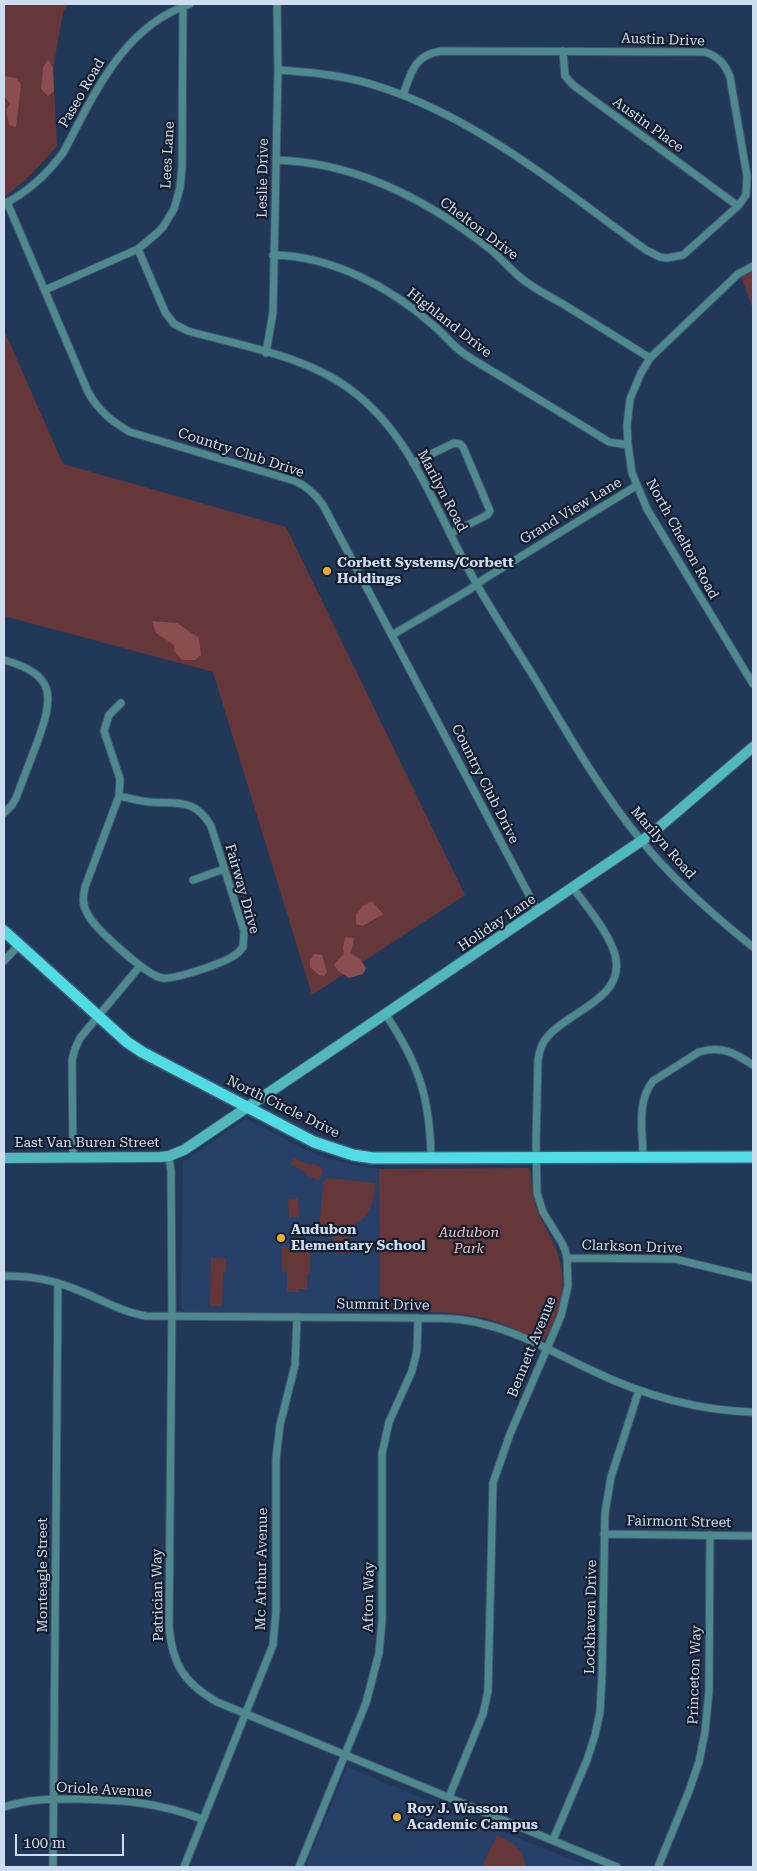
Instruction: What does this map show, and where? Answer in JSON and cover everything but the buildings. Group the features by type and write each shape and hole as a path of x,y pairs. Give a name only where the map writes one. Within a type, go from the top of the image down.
{"main road":[{"name":"North Circle Drive","path":"4,930 98,1016 142,1052 314,1142 340,1152 373,1158 753,1157"}],"street":[{"name":"Leslie Drive","path":"266,353 272,318 278,70 277,4"},
{"name":"Paseo Road","path":"6,203 30,187 55,164 103,78 125,49 144,31 187,5"},
{"name":"Lees Lane","path":"45,290 138,249 156,234 174,209 180,188 182,167 187,5"},
{"name":"Austin Drive","path":"278,70 343,77 402,95 455,119 514,155 646,250 660,257 676,258 683,255 738,206 746,194 748,176 730,77 724,64 719,59 705,52 563,51 431,53 416,63 402,95"},
{"name":"Austin Place","path":"563,51 565,76 573,85 738,206"},
{"name":"Chelton Drive","path":"276,160 308,162 337,169 375,181 415,199 449,219 471,235 491,250 522,279 650,358"},
{"name":"Country Club Drive","path":"6,203 88,392 105,415 130,432 295,481 310,490 323,505 538,912"},
{"name":"Marilyn Road","path":"138,249 165,312 174,324 188,331 288,358 314,367 350,389 386,422 403,444 477,584 619,813 642,841 700,902 753,947"},
{"name":"Highland Drive","path":"273,254 314,259 392,294 421,315 464,354 609,442 628,445"},
{"name":"North Chelton Road","path":"753,266 738,274 650,358 640,373 630,399 628,426 629,460 636,486 652,517 753,684"},
{"path":"413,463 454,443 460,444 463,447 490,511 487,515 450,534"},
{"name":"Grand View Lane","path":"392,635 636,486"},
{"path":"4,660 27,669 40,678 47,692 48,708 16,798 4,813"},
{"name":"Fairway Drive","path":"118,796 148,802 186,804 200,810 211,826 244,930 243,948 229,959 177,977 161,978 140,966 92,922 83,902 84,887 118,796 120,779 104,732 109,715 120,703"},
{"name":"Holiday Lane","path":"247,1108 642,841 753,747"},
{"path":"193,880 224,869"},
{"name":"Bennett Avenue","path":"449,1797 483,1714 488,1691 493,1483 510,1434 565,1305 568,1286 567,1258 562,1243 543,1212 536,1186 537,1074 540,1051 547,1037 552,1032 592,1004 607,990 612,984 616,967 616,958 610,942 574,888"},
{"path":"4,961 19,945"},
{"path":"243,948 251,951"},
{"path":"73,1157 72,1060 75,1049 80,1038 140,966"},
{"path":"386,1015 406,1045 423,1089 430,1122 431,1157"},
{"path":"643,1158 643,1100 648,1086 653,1080 707,1049 717,1048 731,1051 753,1065"},
{"name":"East Van Buren Street","path":"4,1158 169,1156 184,1150 247,1108"},
{"name":"Patrician Way","path":"169,1156 172,1171 170,1643 178,1666 185,1677 199,1691 217,1702 617,1867"},
{"name":"Clarkson Drive","path":"567,1258 675,1259 753,1278"},
{"name":"Summit Drive","path":"4,1276 30,1276 58,1283 127,1312 146,1316 418,1318 453,1319 485,1324 509,1332 597,1373 639,1390 704,1406 753,1412"},
{"name":"Monteagle Street","path":"53,1867 58,1283"},
{"name":"Mc Arthur Avenue","path":"184,1867 267,1663 275,1635 276,1459 280,1425 295,1365 297,1317"},
{"name":"Afton Way","path":"299,1867 366,1703 379,1653 382,1621 382,1454 389,1422 408,1382 415,1361 418,1342 418,1318"},
{"name":"Lockhaven Drive","path":"553,1840 587,1760 600,1712 605,1513 611,1477 639,1390"},
{"name":"Fairmont Street","path":"604,1534 753,1536"},
{"name":"Princeton Way","path":"658,1867 689,1791 699,1762 705,1732 709,1692 710,1535"},
{"name":"Oriole Avenue","path":"4,1807 25,1801 54,1799 111,1800 155,1804 202,1819"}],"shaded area":[{"path":"48,59 53,68 54,91 48,96 41,89 43,68"},
{"path":"4,76 16,78 21,85 16,127 9,125 6,110 10,104 4,96"},
{"path":"152,621 177,623 199,638 201,655 195,660 182,660 174,651 174,645 156,633"},
{"path":"372,901 383,914 363,926 356,924 356,914 363,906"},
{"path":"345,937 354,938 351,953 360,959 366,968 363,974 349,978 337,970 334,964 344,954"},
{"path":"314,954 322,955 327,972 324,976 319,975 310,967 310,960"},
{"name":"Audubon Elementary School","path":"244,1120 249,1120 303,1149 329,1159 379,1169 380,1312 186,1312 183,1310 181,1307 183,1162"},
{"name":"Roy J. Wasson Academic Campus","path":"347,1767 589,1867 305,1867"}],"green space":[{"path":"4,4 68,4 63,12 53,69 57,146 32,173 4,197"},
{"path":"753,269 753,309 741,277"},
{"path":"4,330 63,464 286,527 465,895 312,995 213,672 4,616"},
{"path":"294,1158 320,1167 323,1170 320,1179 317,1180 306,1175 305,1172 290,1164"},
{"name":"Audubon Park","path":"379,1169 530,1169 535,1204 556,1249 562,1272 562,1296 556,1320 544,1340 540,1341 501,1323 474,1316 434,1312 380,1312"},
{"path":"328,1178 375,1183 371,1207 360,1221 342,1228 319,1230 323,1182"},
{"path":"298,1198 299,1217 289,1217 288,1199"},
{"path":"349,1234 351,1253 335,1254 333,1236"},
{"path":"310,1246 310,1272 307,1276 307,1289 298,1289 298,1292 287,1292 287,1272 282,1272 282,1247"},
{"path":"211,1258 226,1258 226,1272 223,1273 222,1306 210,1306"},
{"path":"497,1835 508,1840 520,1851 526,1867 482,1867"}],"place":[{"name":"Corbett Systems/Corbett Holdings","path":"327,571"},
{"name":"Audubon Elementary School","path":"281,1238"},
{"name":"Roy J. Wasson Academic Campus","path":"397,1817"}]}
